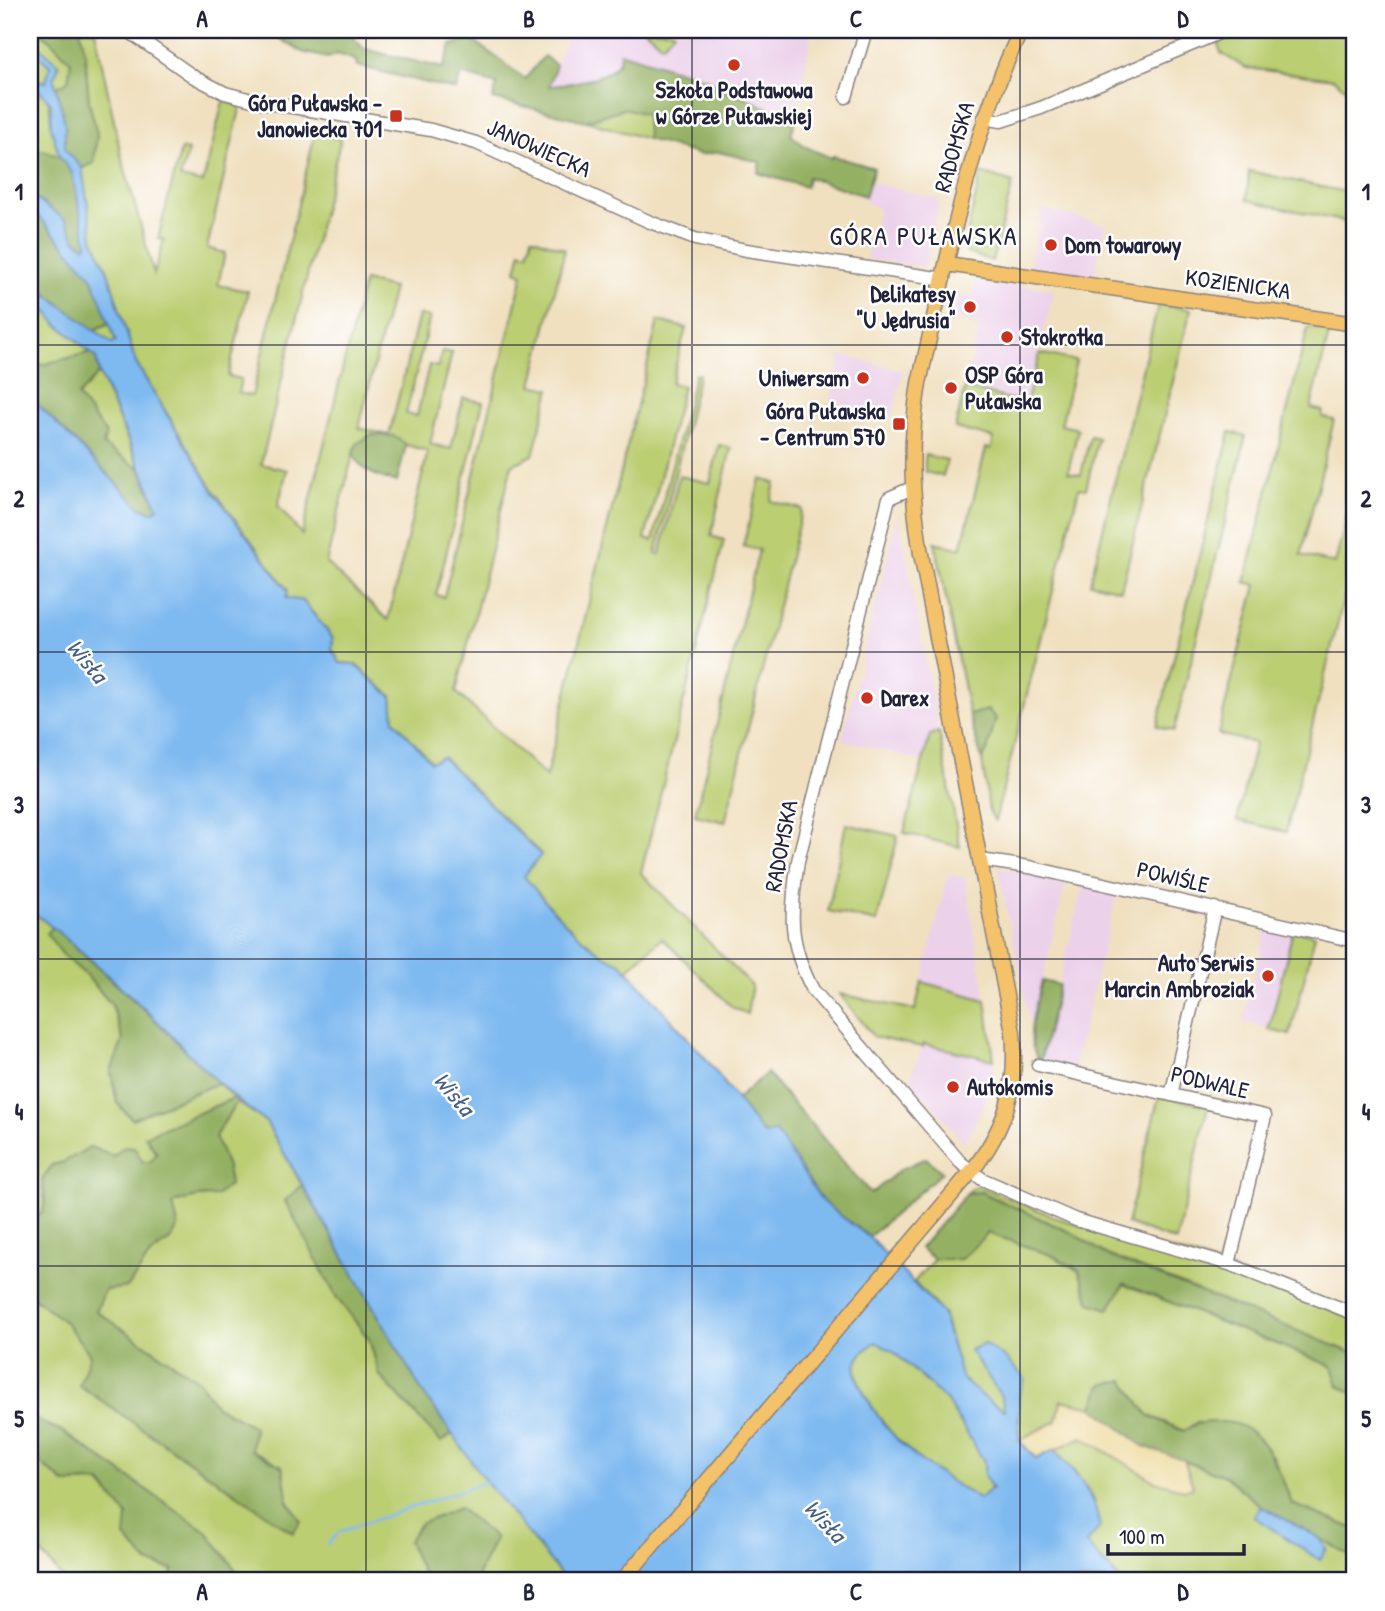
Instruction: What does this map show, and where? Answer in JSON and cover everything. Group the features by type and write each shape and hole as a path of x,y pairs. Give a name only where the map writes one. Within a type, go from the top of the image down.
{"main road":[{"name":"RADOMSKA","path":"622,1581 985,1155 1000,1127 1012,1093 1015,1071 1013,1032 921,554 912,488 913,421 919,383 984,118 1021,30"},
{"name":"KOZIENICKA","path":"946,272 1355,324"}],"street":[{"name":"JANOWIECKA","path":"128,30 194,77 225,93 265,103 431,130 477,143 659,226 695,239 746,250 946,272"},
{"path":"846,97 866,30"},
{"path":"984,118 1001,121 1041,108 1226,30"},
{"name":"RADOMSKA","path":"912,488 889,498 798,861 792,897 792,929 800,966 813,990 971,1172"},
{"name":"POWIŚLE","path":"980,860 1028,867 1355,941"},
{"path":"1171,1095 1215,908"},
{"name":"PODWALE","path":"1038,1065 1265,1116 1229,1264"},
{"path":"971,1172 982,1180 1076,1220 1229,1264 1355,1314"}],"shaded area":[{"name":"Szkoła Podstawowa w Górze Puławskiej","path":"553,30 812,30 795,121 706,79 620,52 618,64 608,73 564,85 548,86 566,39"},
{"path":"869,182 940,199 925,267 866,259 879,209 864,200"},
{"path":"1043,209 1106,225 1094,276 1029,267"},
{"path":"976,279 1054,290 1026,403 965,388 980,325 952,318 958,294 972,297"},
{"path":"841,355 903,371 892,417 830,401"},
{"path":"898,515 939,732 930,735 923,761 842,740"},
{"path":"998,867 1066,881 1031,1027"},
{"path":"948,874 965,878 986,1000 922,982"},
{"path":"1083,885 1117,893 1073,1070 1040,1062"},
{"name":"Auto Serwis Marcin Ambroziak","path":"1267,925 1293,930 1269,1028 1243,1022"},
{"name":"Autokomis","path":"924,1044 994,1060 989,1095 964,1143 910,1079"}],"green space":[{"path":"30,30 42,33 71,62 68,81 56,88 54,79 59,65 30,38"},
{"path":"37,30 80,30 85,53 89,102 97,134 94,163 82,168 65,149 65,123 56,88 68,81 71,62"},
{"path":"80,30 95,30 121,155 154,274 164,240 158,238 181,149 188,151 180,178 203,183 223,101 241,105 207,248 225,253 218,285 248,291 228,376 241,379 238,393 252,396 315,134 341,138 261,464 287,470 278,506 302,535 364,281 393,288 359,428 389,435 419,315 430,317 406,414 417,416 429,365 438,367 442,351 452,353 430,444 451,449 463,398 483,402 436,595 444,597 523,274 516,271 521,251 528,253 532,237 565,249 532,385 550,389 533,455 512,465 456,692 546,777 658,321 686,328 671,383 683,386 645,539 653,541 695,374 699,374 656,554 660,554 679,476 710,483 719,445 731,448 711,536 724,540 641,873 752,986 747,1014 732,1007 662,938 627,970 571,928 524,876 541,854 443,757 431,762 394,720 392,696 355,664 340,663 332,649 333,638 303,601 286,598 288,590 215,492 136,363 108,272 93,238 82,168 94,163 97,134 89,102 85,53","holes":["371,435 394,436 406,445 428,451 388,620 326,563 357,444"]},
{"path":"274,30 346,30 364,49 443,68 451,45 472,39 525,79 544,56 556,65 549,86 576,82 606,73 618,63 620,52 706,79 795,121 791,135 806,147 831,158 833,156 874,168 865,196 808,177 806,187 758,173 760,162 719,152 700,155 647,139 646,114 625,108 586,121 493,99 497,84 461,74 456,90 357,66 355,60 338,54 328,58 302,52 280,39 279,32"},
{"path":"645,30 671,30 674,32 662,45"},
{"path":"1243,30 1351,30 1355,35 1355,93 1334,79 1246,68 1221,53 1217,40"},
{"path":"30,47 50,66 46,82 30,79"},
{"path":"30,85 44,94 49,103 53,136 60,157 43,150 30,152"},
{"path":"625,108 647,114 647,139 586,121"},
{"path":"43,150 60,157 72,173 86,248 75,239 66,220 30,194 30,152"},
{"path":"1249,171 1355,194 1355,224 1247,200"},
{"path":"981,173 1013,183 992,261 967,253 964,247"},
{"path":"30,209 92,277 110,323 93,330 49,296 30,272"},
{"path":"31,272 49,296 30,292"},
{"path":"30,305 47,311 56,323 91,352 38,366 30,363"},
{"path":"1158,305 1191,309 1121,590 1090,583"},
{"path":"110,323 116,342 112,344 93,330"},
{"path":"1308,327 1330,330 1311,408 1323,411 1322,417 1334,420 1301,555 1335,564 1355,483 1355,553 1286,832 1237,820 1255,743 1218,734 1256,585 1245,582"},
{"path":"91,352 96,357 99,373 78,396 106,434 103,445 140,469 158,508 153,512 140,507 30,397 30,363 38,366"},
{"path":"1040,353 1076,361 1061,425 1078,429 1068,472 1081,475 1090,436 1098,438 1086,489 1079,488 995,821 989,811 982,760 988,748 988,710 969,715 935,542 961,549 986,448 991,449 994,438 955,428 965,388 1026,403"},
{"path":"99,373 140,469 103,445 78,395"},
{"path":"1230,432 1246,436 1174,731 1157,726"},
{"path":"371,435 394,436 406,445 397,482 371,473 353,454 357,444"},
{"path":"925,455 947,460 943,476 925,472"},
{"path":"760,479 775,483 771,501 802,509 725,822 695,815 759,550 743,546"},
{"path":"988,710 996,718 982,760 969,715"},
{"path":"939,732 960,847 904,833 930,735"},
{"path":"846,824 898,836 877,922 828,911"},
{"path":"30,910 53,927 47,933 64,956 86,975 112,1005 123,1040 111,1072 117,1103 132,1119 218,1083 234,1098 145,1136 157,1154 150,1162 143,1162 125,1146 113,1156 90,1147 64,1162 52,1165 42,1180 45,1200 43,1212 32,1221 30,1220"},
{"path":"53,927 151,1016 218,1083 132,1119 117,1103 111,1071 123,1040 112,1005 86,975 64,956 46,933"},
{"path":"1293,930 1315,935 1290,1035 1269,1030"},
{"path":"1042,981 1059,985 1040,1062 1035,1053 1031,1033"},
{"path":"922,982 986,1000 994,1060 924,1044 923,1047 874,1037 840,994 915,1010"},
{"path":"767,1073 871,1194 901,1169 926,1158 942,1172 869,1237 823,1202 776,1132 763,1134 737,1099"},
{"path":"1159,1096 1208,1106 1176,1241 1127,1224"},
{"path":"234,1098 237,1102 215,1136 227,1167 230,1184 216,1196 173,1203 178,1227 171,1239 150,1255 128,1287 105,1290 96,1311 199,1381 216,1406 254,1427 251,1450 282,1466 288,1501 301,1521 293,1533 79,1385 90,1355 66,1323 30,1295 30,1220 43,1212 45,1200 42,1180 52,1165 64,1162 90,1147 113,1156 125,1146 134,1147 143,1162 150,1162 157,1153 145,1136"},
{"path":"237,1102 266,1122 302,1185 285,1201 337,1298 369,1339 380,1376 441,1442 452,1434 491,1488 566,1581 475,1581 495,1538 408,1541 426,1581 240,1581 241,1577 207,1532 60,1430 30,1415 30,1295 66,1323 91,1355 79,1385 293,1532 300,1521 288,1501 282,1466 251,1450 254,1427 216,1406 199,1381 96,1311 105,1290 128,1287 150,1255 171,1239 178,1227 173,1203 216,1195 227,1167 215,1136"},
{"path":"302,1185 423,1393 452,1434 441,1442 380,1376 369,1339 337,1298 285,1201"},
{"path":"975,1186 1060,1219 1202,1259 1355,1319 1355,1354 1107,1255 1072,1233 981,1192 967,1193"},
{"path":"981,1192 1072,1233 1107,1255 1355,1354 1355,1393 1338,1386 1332,1366 1124,1284 1109,1309 1090,1303 1079,1270 1051,1255 988,1233 961,1259 934,1259 920,1248 967,1193"},
{"path":"988,1233 1051,1255 1079,1271 1090,1303 1109,1309 1123,1284 1332,1366 1338,1386 1355,1393 1355,1529 1292,1504 1273,1456 1197,1422 1184,1431 1148,1415 1124,1380 1101,1385 1093,1407 1061,1400 1057,1421 1019,1440 1019,1395 984,1344 970,1350 1001,1396 1005,1410 991,1403 962,1379 943,1313 914,1282 934,1259 961,1259"},
{"path":"876,1342 894,1352 946,1400 985,1461 984,1476 992,1488 979,1499 916,1457 890,1432 879,1417 859,1382 856,1368 861,1355"},
{"path":"1124,1380 1148,1415 1183,1431 1205,1422 1235,1424 1248,1430 1268,1450 1292,1504 1355,1529 1355,1558 1261,1506 1225,1476 1143,1446 1093,1407 1101,1385"},
{"path":"30,1415 60,1430 207,1532 241,1577 240,1581 172,1581 173,1569 148,1563 125,1537 127,1515 100,1482 65,1483 30,1455"},
{"path":"1082,1437 1155,1481 1193,1486 1184,1460 1225,1476 1261,1506 1254,1517 1326,1549 1320,1538 1355,1558 1355,1581 1121,1581 1086,1543 1095,1502 1078,1476 1054,1450"},
{"path":"30,1455 64,1483 99,1482 127,1515 148,1563 173,1569 172,1581 65,1581 30,1540"},
{"path":"459,1508 495,1538 475,1581 426,1581 408,1541 420,1524"}],"sand":[{"path":"1061,1400 1093,1407 1143,1446 1184,1460 1193,1487 1184,1490 1155,1481 1082,1437 1036,1459 1019,1440 1057,1421"}],"water":[{"name":"Wisła","path":"30,38 59,65 54,79 65,123 65,149 82,168 93,238 108,272 136,363 214,492 288,591 286,598 303,601 333,638 332,649 340,663 354,664 392,697 394,720 431,762 442,757 541,855 524,876 555,913 594,948 621,963 707,1060 763,1134 776,1132 823,1202 869,1237 942,1313 962,1379 991,1403 1005,1410 1001,1396 970,1350 984,1344 1004,1357 1025,1378 1019,1395 1019,1440 1036,1459 1054,1450 1084,1485 1100,1527 1086,1544 1121,1581 566,1581 486,1482 423,1393 266,1122 221,1085 108,975 30,910 30,397 140,507 153,512 158,508 99,373 96,357 56,323 47,311 30,305 30,292 49,296 112,343 116,342 92,277 30,209 30,195 66,220 75,239 86,247 72,173 60,157 51,128 51,103 30,85 30,79 46,82 50,66 30,47","holes":["876,1342 894,1352 946,1400 984,1461 984,1476 992,1488 979,1499 916,1457 890,1432 868,1400 857,1375 857,1361"]},
{"path":"1261,1506 1320,1538 1326,1549 1320,1560 1254,1517"}],"waterway":[{"path":"328,1544 339,1532 486,1482"}],"place":[{"name":"Szkoła Podstawowa w Górze Puławskiej","path":"734,65"},
{"name":"Góra Puławska - Janowiecka 701","path":"396,116"},
{"name":"Dom towarowy","path":"1051,245"},
{"name":"Delikatesy \"U Jędrusia\"","path":"970,307"},
{"name":"Stokrotka","path":"1007,337"},
{"name":"Uniwersam","path":"863,378"},
{"name":"OSP Góra Puławska","path":"951,388"},
{"name":"Góra Puławska - Centrum 570","path":"899,424"},
{"name":"Darex","path":"867,698"},
{"name":"Auto Serwis Marcin Ambroziak","path":"1268,976"},
{"name":"Autokomis","path":"953,1087"}],"district":[{"name":"GÓRA PUŁAWSKA","path":"924,236"}]}
